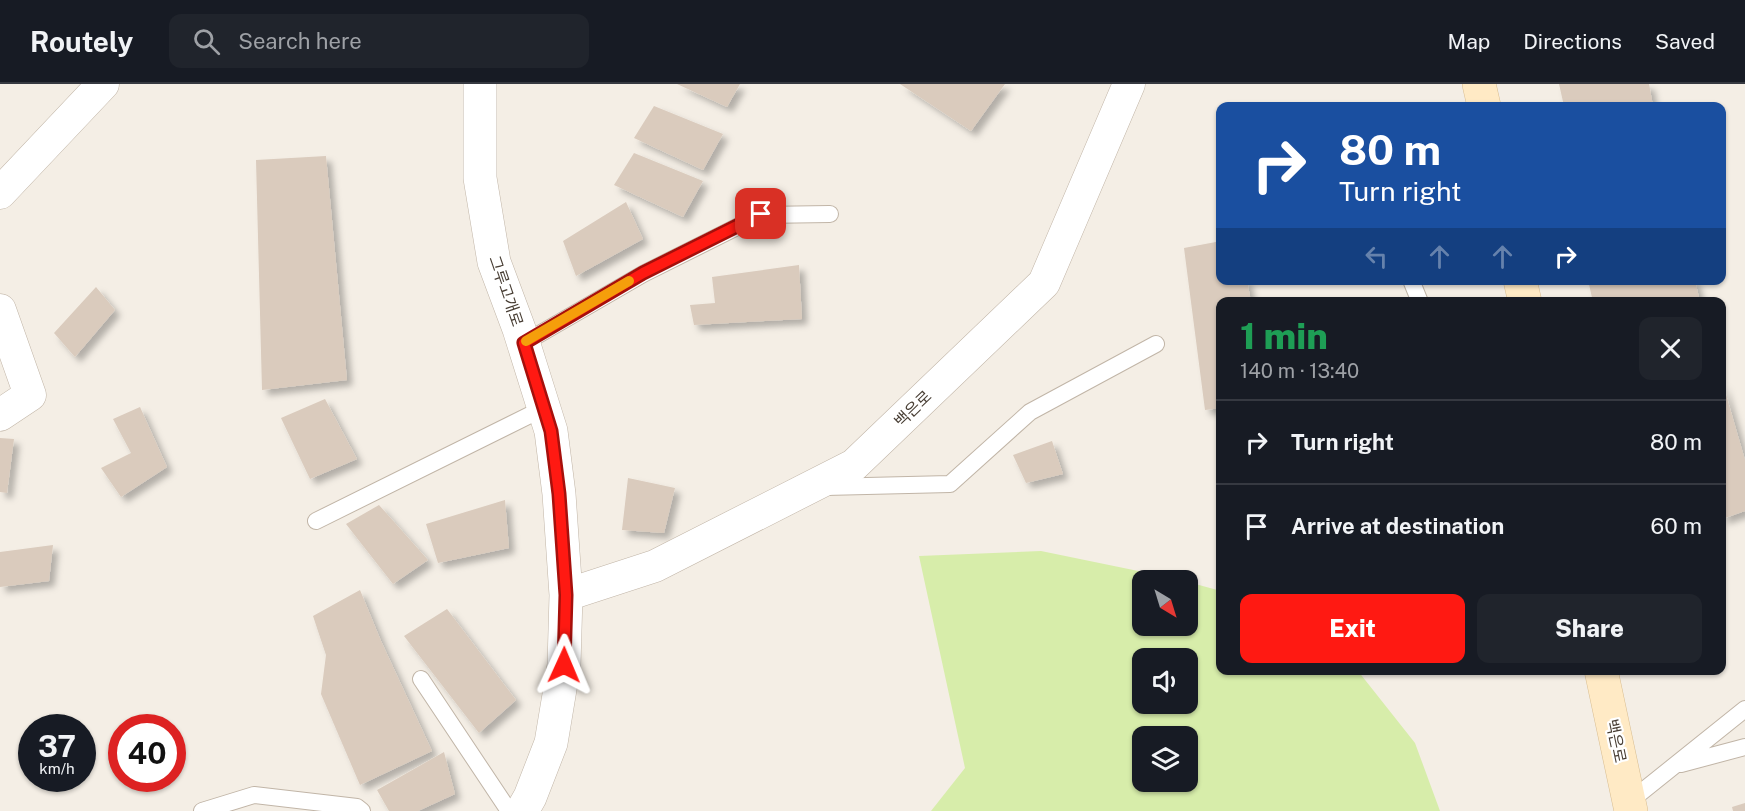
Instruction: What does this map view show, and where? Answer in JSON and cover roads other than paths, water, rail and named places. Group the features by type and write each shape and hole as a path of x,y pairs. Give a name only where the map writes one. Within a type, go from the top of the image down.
{"main road":[{"path":"1479,84 1483,102"},
{"name":"백은로","path":"1602,675 1630,807"}],"street":[{"path":"0,193 103,84"},
{"name":"그루고개로","path":"480,84 480,178 494,262 524,343 551,431 559,494 566,595 564,665 550,743 531,797 522,811"},
{"name":"백은로","path":"566,595 655,567 854,465 1044,283 1129,84"},
{"path":"0,310 30,395 0,415"}],"lane":[{"path":"524,343 643,273 761,214 830,214"},
{"path":"810,488 951,484 1030,412 1156,344"},
{"path":"316,521 544,408"},
{"path":"421,679 509,811"},
{"path":"1630,807 1674,766 1745,710"},
{"path":"1674,766 1745,747"},
{"path":"202,811 254,795 357,807 362,811"}]}
